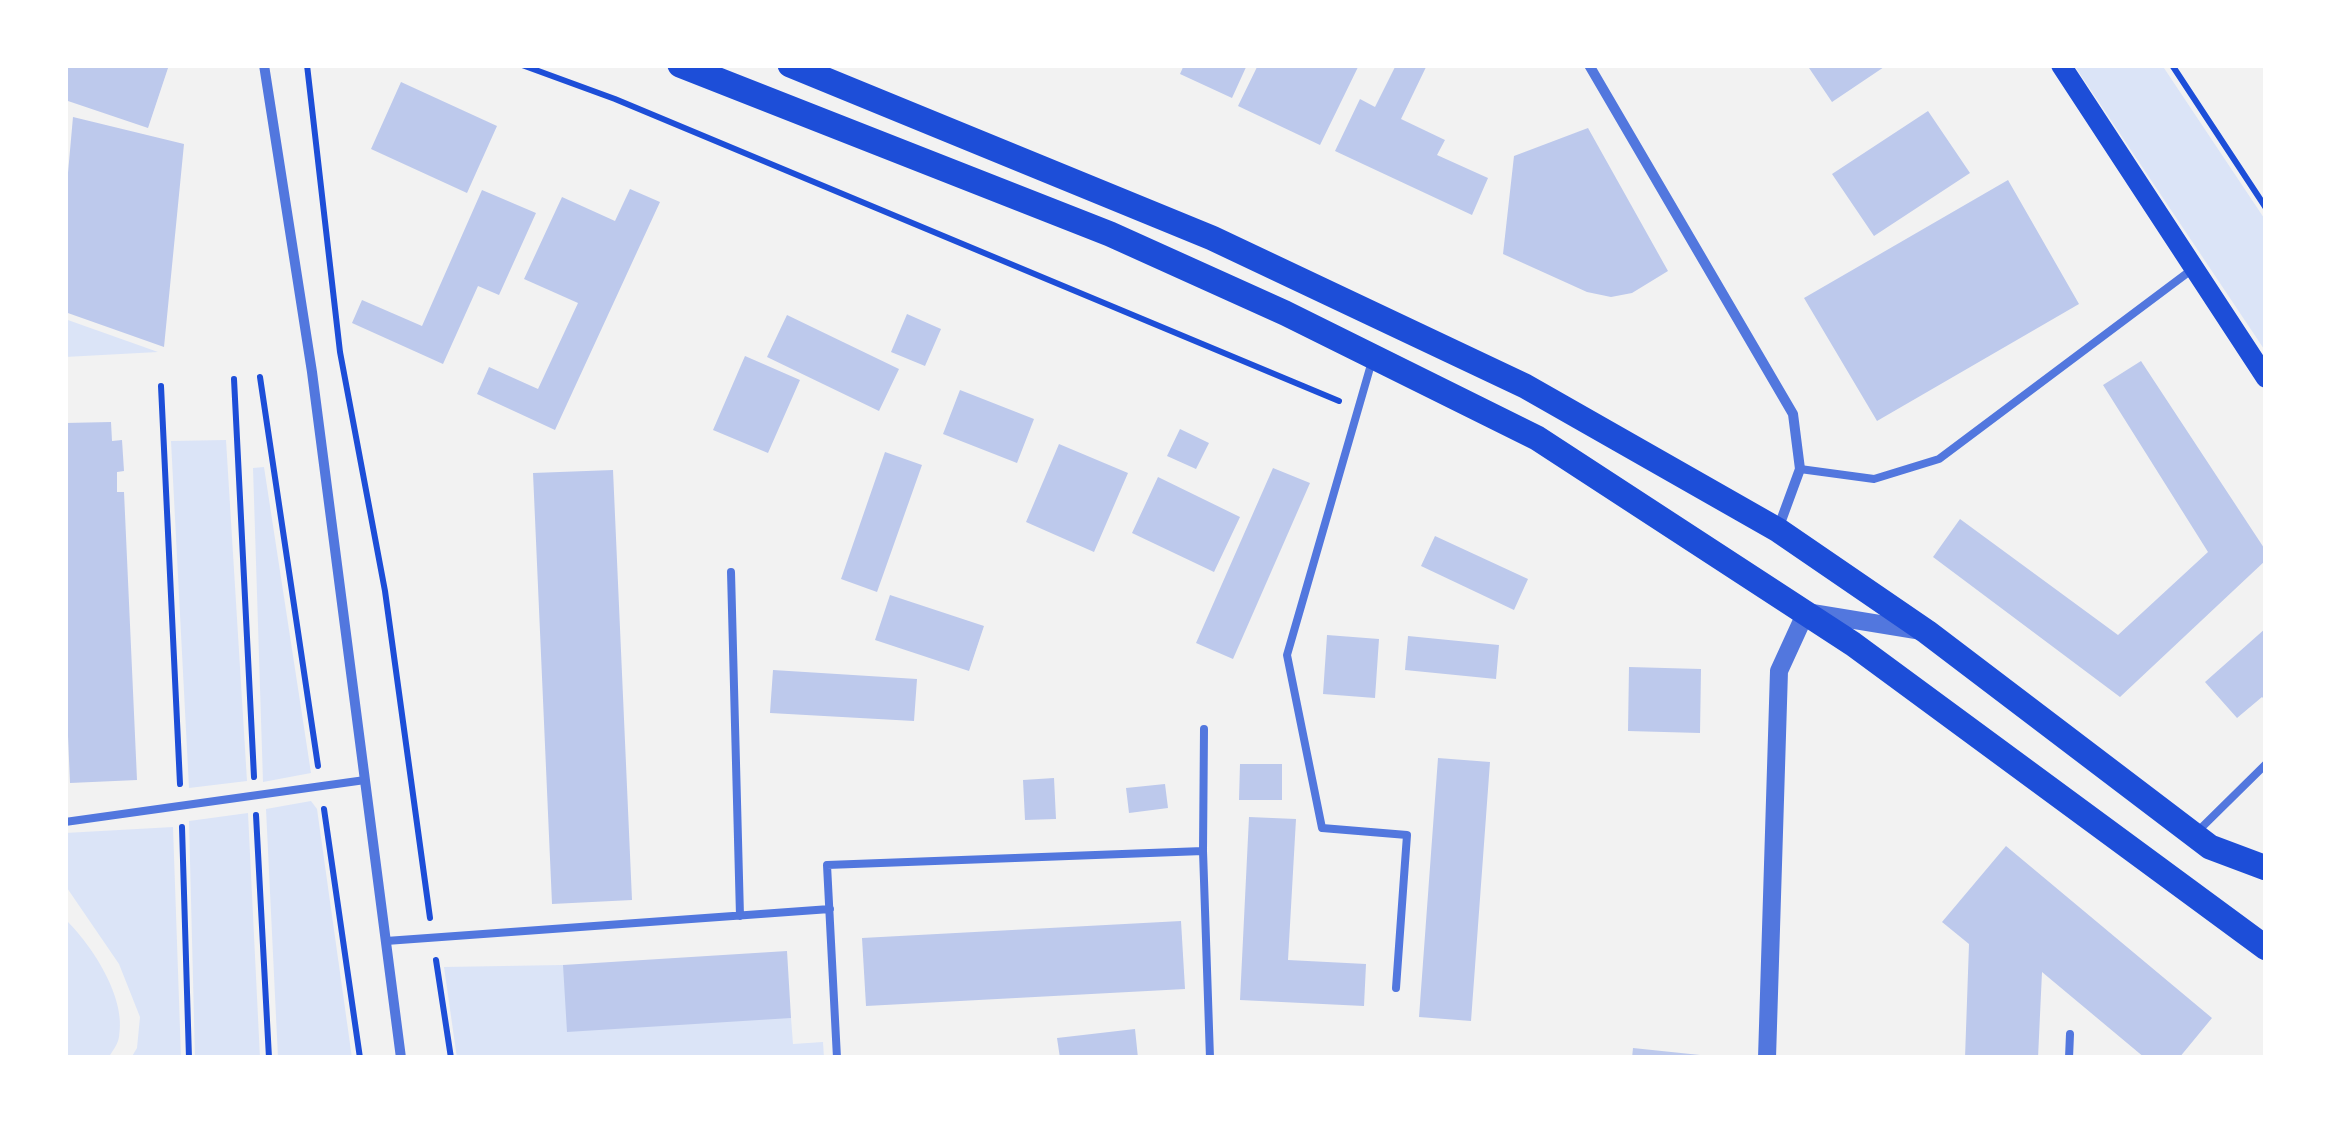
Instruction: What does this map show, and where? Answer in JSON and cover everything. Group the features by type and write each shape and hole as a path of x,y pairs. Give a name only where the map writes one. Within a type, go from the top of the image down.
{"main road":[{"path":"680,65 1110,234 1286,314 1538,438 1806,612 2266,948"},
{"path":"790,65 1212,238 1525,386 1778,530 1927,632 2210,847 2266,868"},
{"path":"2061,65 2266,378"}],"street":[{"path":"264,65 312,372 401,1058"},
{"path":"1589,65 1793,414 1800,469 1778,530"},
{"path":"1767,1058 1779,671 1806,612 1927,632"}],"lane":[{"path":"1800,469 1874,479 1939,458 2194,268"},
{"path":"1373,358 1287,656 1322,828 1407,835 1396,988"},
{"path":"731,572 740,916"},
{"path":"1204,729 1203,851 1210,1058"},
{"path":"2194,835 2266,764"},
{"path":"65,822 365,780"},
{"path":"837,1058 827,865 1203,851"},
{"path":"386,941 830,909"},
{"path":"2069,1058 2070,1034"}],"path":[{"path":"307,65 340,352 385,591 451,1058"},
{"path":"522,65 615,99 1358,409"},
{"path":"2172,65 2266,208"},
{"path":"260,377 360,1058"},
{"path":"234,379 269,1058"},
{"path":"162,386 182,808 189,1058"}],"shaded area":[{"path":"2074,65 2162,65 2266,221 2266,352"},
{"path":"65,319 158,352 65,357"},
{"path":"226,440 247,781 189,788 171,441"},
{"path":"264,467 311,773 263,782 253,468"},
{"path":"311,801 317,809 352,1058 278,1058 266,809"},
{"path":"248,813 260,1058 195,1058 189,821"},
{"path":"173,827 181,1058 131,1058 137,1048 140,1017 119,964 65,885 65,833"},
{"path":"65,919 96,957 113,989 119,1037 108,1058 65,1058"},
{"path":"563,965 791,1018 793,1044 823,1042 824,1058 457,1058 444,967"}],"building":[{"path":"65,65 169,65 148,128 65,100"},
{"path":"1184,65 1247,65 1232,98 1180,74"},
{"path":"1258,65 1359,65 1320,145 1238,106"},
{"path":"1396,65 1427,65 1401,119 1445,140 1437,155 1488,178 1472,215 1335,151 1360,99 1375,107"},
{"path":"1807,65 1887,65 1832,102"},
{"path":"401,82 497,126 467,193 371,149"},
{"path":"1928,111 1970,173 1874,236 1832,174"},
{"path":"73,117 184,144 164,347 65,312 65,206"},
{"path":"1588,128 1668,271 1632,293 1611,297 1587,292 1503,254 1514,156"},
{"path":"2008,180 2079,304 1877,421 1804,298"},
{"path":"630,189 660,202 555,430 477,394 489,367 538,389 578,303 524,279 562,197 615,221"},
{"path":"482,190 536,213 499,295 478,286 443,364 352,323 362,300 422,326"},
{"path":"907,314 941,329 925,366 891,352"},
{"path":"787,315 899,369 879,411 767,357"},
{"path":"745,356 800,380 768,453 713,430"},
{"path":"2141,361 2266,551 2266,560 2120,697 1933,557 1960,519 2118,635 2208,552 2103,385"},
{"path":"960,390 1034,419 1017,463 943,434"},
{"path":"111,422 112,441 122,440 124,471 117,472 117,492 124,492 137,780 70,783 65,665 65,423"},
{"path":"1180,429 1209,443 1196,469 1167,456"},
{"path":"1059,444 1128,473 1094,552 1026,522"},
{"path":"885,452 922,465 877,592 841,579"},
{"path":"1273,468 1310,483 1233,659 1196,643"},
{"path":"613,470 632,900 552,904 533,473"},
{"path":"1158,477 1240,517 1214,572 1132,533"},
{"path":"1435,536 1528,579 1514,610 1421,566"},
{"path":"890,595 984,626 969,671 875,640"},
{"path":"2266,628 2266,701 2262,697 2237,718 2205,682"},
{"path":"1327,635 1379,639 1375,698 1323,694"},
{"path":"1408,636 1499,645 1496,679 1405,670"},
{"path":"1629,667 1701,669 1700,733 1628,731"},
{"path":"773,670 917,679 914,721 770,713"},
{"path":"1438,758 1490,762 1471,1021 1419,1017"},
{"path":"1240,764 1282,764 1282,800 1239,800"},
{"path":"1054,778 1056,819 1025,820 1023,780"},
{"path":"1165,784 1168,808 1129,813 1126,788"},
{"path":"1249,817 1296,819 1288,960 1366,964 1364,1006 1240,1000"},
{"path":"2006,846 2212,1018 2179,1058 2145,1058 2042,972 2038,1058 1965,1058 1969,944 1942,922"},
{"path":"1181,921 1185,989 866,1006 862,938"},
{"path":"787,951 791,1018 567,1032 563,965"},
{"path":"1135,1029 1138,1058 1060,1058 1057,1038"},
{"path":"1633,1048 1700,1055 1632,1058"}]}
